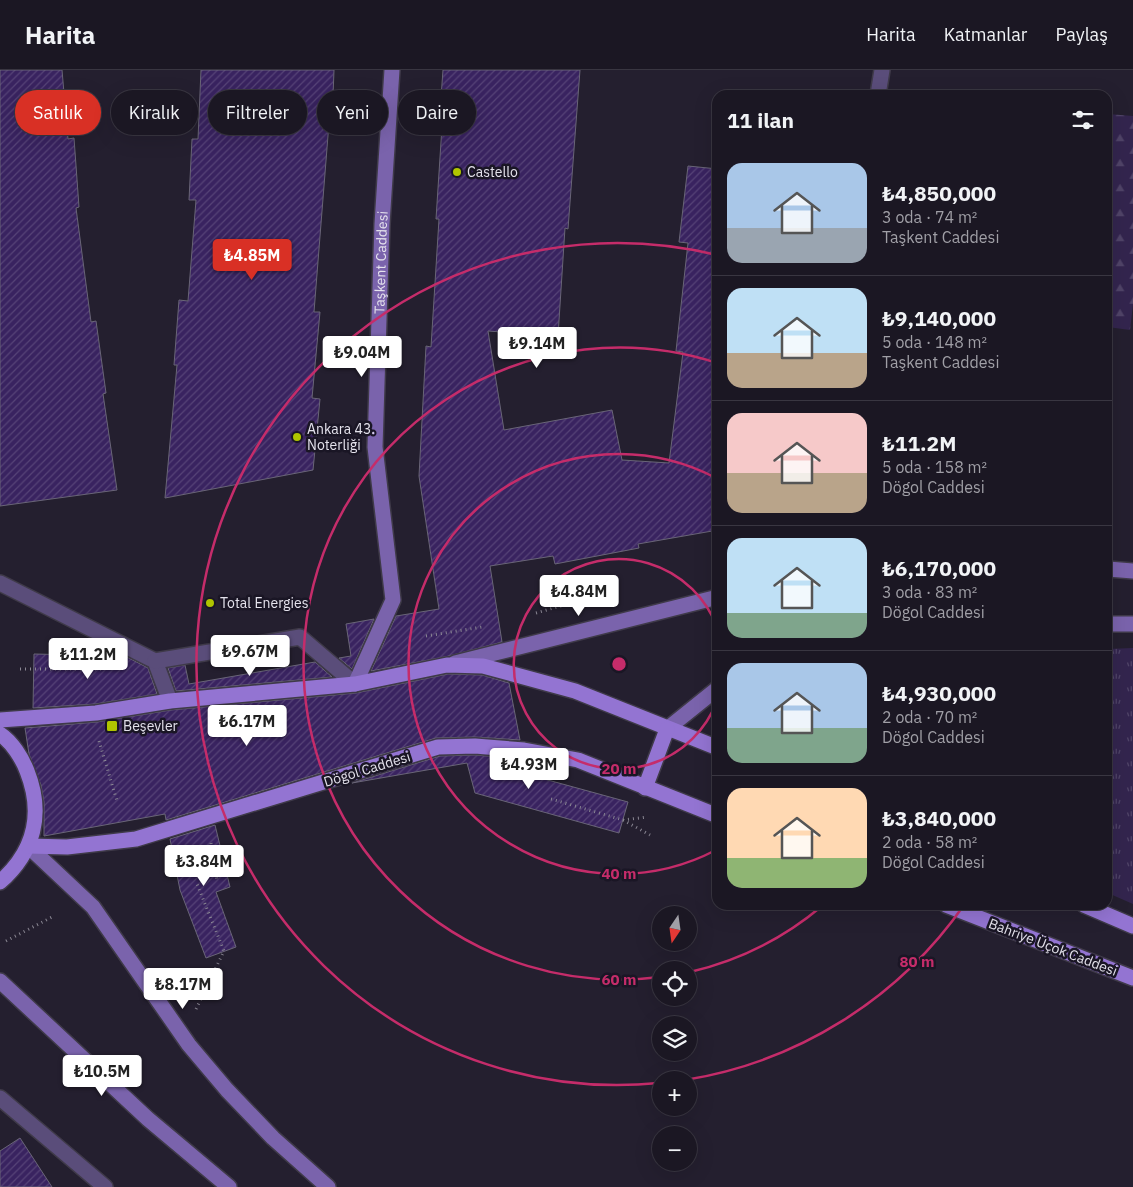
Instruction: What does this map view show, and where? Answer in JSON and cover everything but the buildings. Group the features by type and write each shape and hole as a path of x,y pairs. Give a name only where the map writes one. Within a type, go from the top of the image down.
{"main road":[{"path":"0,720 96,713 170,701 355,684 447,665 483,666 576,691 712,746"},
{"path":"667,729 645,788 712,814"},
{"path":"0,734 24,761 34,788 36,820 28,846 13,871 0,882"},
{"name":"Dögol Caddesi","path":"28,846 67,847 136,839 438,747 476,746 524,750 578,760 645,788"},
{"name":"Bahriye Üçok Caddesi","path":"959,910 1133,978"},
{"path":"1096,910 1133,926"}],"street":[{"name":"Taşkent Caddesi","path":"355,684 393,600 375,447 382,224 392,70"},
{"path":"879,90 882,70"},
{"path":"1112,569 1133,570"},
{"path":"0,583 154,661 300,637 355,684"},
{"path":"447,665 712,599"},
{"path":"1112,624 1133,624"},
{"path":"154,661 170,701"},
{"path":"667,729 712,693"},
{"path":"28,846 93,907 183,1036 227,1090 273,1138 328,1187"},
{"path":"0,981 148,1120 229,1187"},
{"path":"0,1098 104,1187"}],"path":[{"path":"426,636 490,626"},
{"path":"20,669 105,669"},
{"path":"99,741 117,801"},
{"path":"550,799 623,820 650,835"},
{"path":"211,840 217,881"},
{"path":"183,1036 224,951 197,884"},
{"path":"6,941 54,916"}],"green space":[{"path":"1112,114 1133,116 1133,304 1130,330 1112,328"},
{"path":"1133,648 1133,904 1112,895 1112,649"}],"place":[{"name":"Castello","path":"457,172"},
{"name":"Ankara 43. Noterliği","path":"297,437"},
{"name":"Total Energies","path":"210,603"},
{"name":"Beşevler","path":"112,726"}]}
